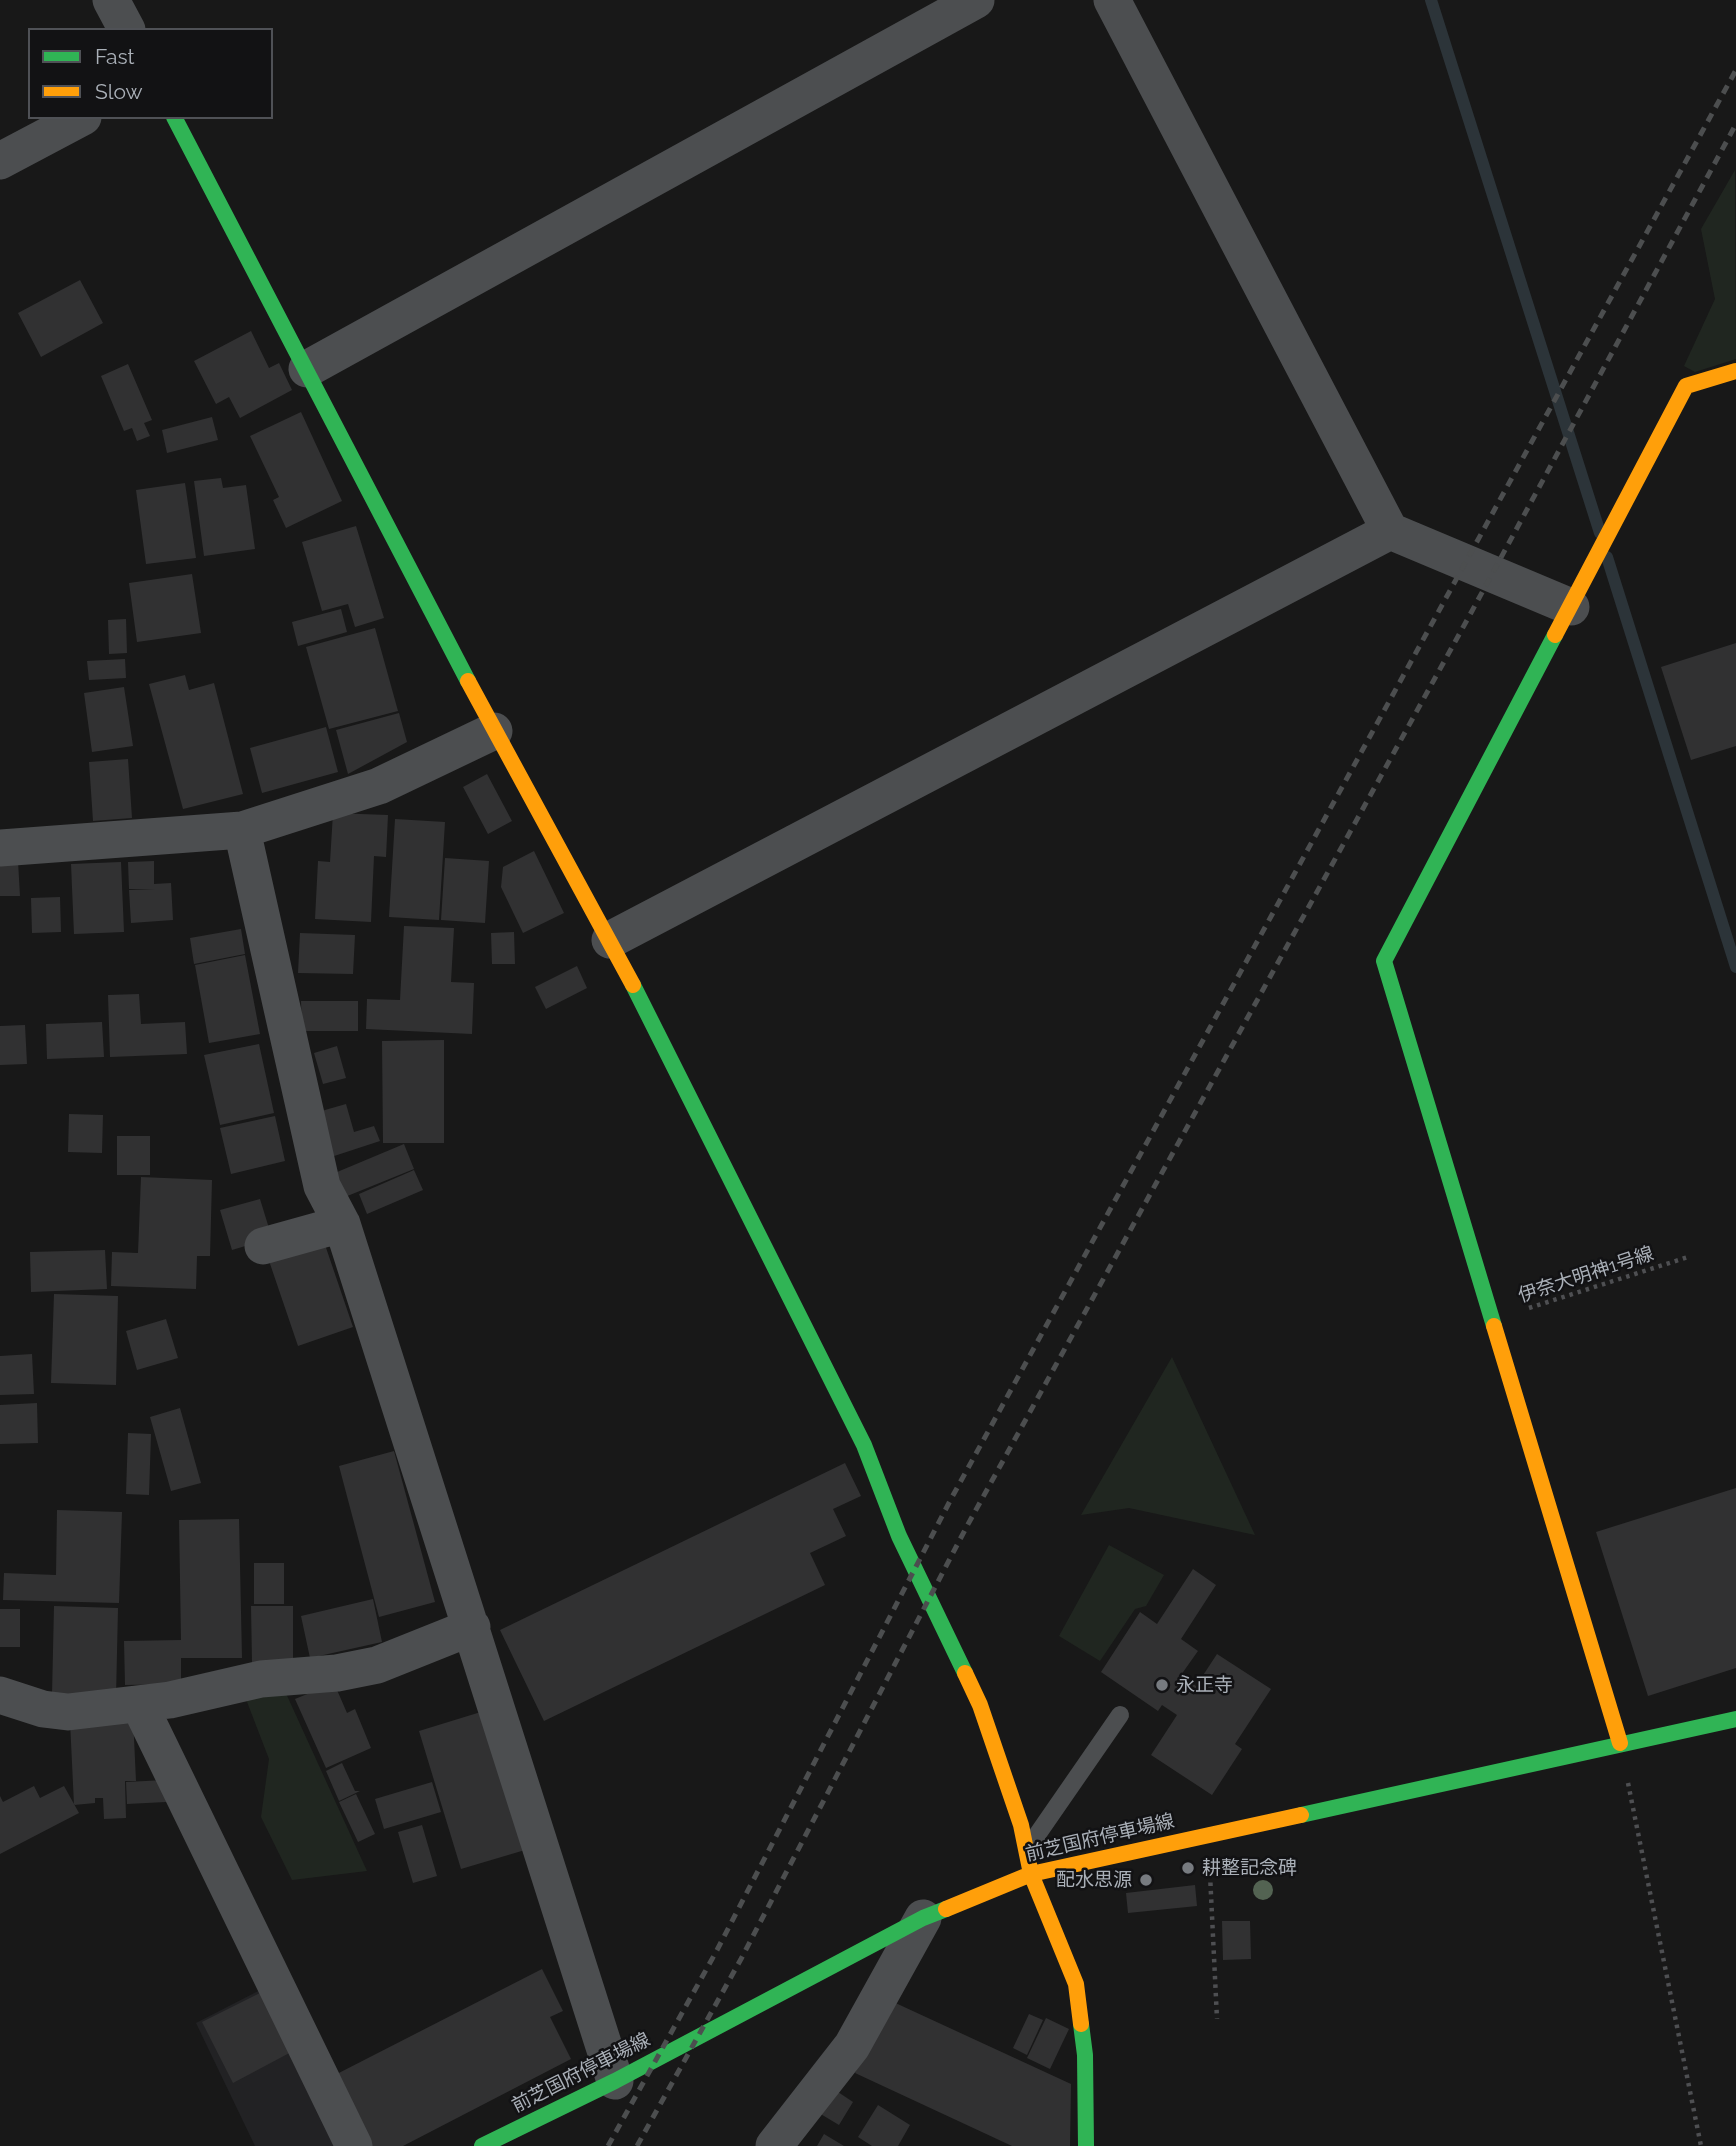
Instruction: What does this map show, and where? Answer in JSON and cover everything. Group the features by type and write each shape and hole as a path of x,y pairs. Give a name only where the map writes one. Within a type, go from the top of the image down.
{"street":[{"path":"111,0 126,28"},
{"path":"307,369 976,0"},
{"path":"1112,0 1390,531 1571,607"},
{"path":"0,161 79,119"},
{"path":"175,119 495,731 610,940 864,1445 899,1536 980,1705 1021,1825 1031,1874 1076,1984 1085,2055 1086,2146"},
{"path":"1620,1744 1384,961 1686,386 1736,371"},
{"path":"610,940 1390,531"},
{"path":"0,848 242,830 379,786 495,731"},
{"path":"242,830 322,1186 342,1224 615,2081"},
{"path":"263,1246 342,1224"},
{"path":"0,1695 43,1709 68,1712 170,1700 261,1679 337,1673 377,1665 471,1627"},
{"path":"139,1704 354,2146"},
{"name":"前芝国府停車場線","path":"482,2146 615,2081 923,1919 1031,1874 1736,1718"},
{"path":"774,2146 852,2046 923,1919"}],"lane":[{"path":"1026,1851 1120,1716"}],"path":[{"name":"伊奈大明神1号線","path":"1492,1320 1688,1257"},
{"path":"1620,1744 1701,2146"},
{"path":"1208,1835 1217,2019"}],"shaded area":[{"path":"1735,170 1736,359 1695,372 1684,366 1715,299 1701,229"},
{"path":"1172,1357 1255,1535 1129,1508 1081,1515"},
{"path":"1109,1545 1164,1575 1146,1606 1135,1609 1100,1661 1059,1636"},
{"path":"284,1689 367,1871 292,1880 261,1817 269,1759 244,1694"},
{"path":"266,1987 343,2146 255,2146 196,2023"}],"building":[{"path":"80,280 103,323 41,357 18,313"},
{"path":"251,331 269,368 279,363 292,390 240,418 229,397 216,404 194,361"},
{"path":"128,364 152,420 144,423 150,436 137,441 132,428 124,431 101,376"},
{"path":"301,412 342,501 286,528 273,500 279,497 250,436"},
{"path":"212,417 218,440 167,453 162,430"},
{"path":"221,478 223,488 246,485 255,549 204,556 194,481"},
{"path":"185,483 196,558 146,564 136,490"},
{"path":"356,526 384,618 355,627 348,604 322,611 302,542"},
{"path":"192,574 201,633 137,642 129,583"},
{"path":"341,609 347,632 298,646 292,622"},
{"path":"126,619 127,653 109,654 108,620"},
{"path":"375,628 398,711 329,729 306,647"},
{"path":"1736,643 1736,746 1691,760 1661,667"},
{"path":"125,659 126,678 89,680 87,661"},
{"path":"185,675 189,690 214,683 243,794 183,809 149,684"},
{"path":"124,687 133,746 92,752 84,693"},
{"path":"399,713 407,742 348,774 336,730"},
{"path":"326,727 338,772 262,793 250,748"},
{"path":"128,759 132,818 93,821 89,762"},
{"path":"487,774 512,821 488,834 463,787"},
{"path":"333,813 388,815 386,857 374,856 371,922 315,919 318,861 330,862"},
{"path":"395,819 445,822 439,920 389,917"},
{"path":"534,851 564,913 523,933 501,887 503,867"},
{"path":"445,858 489,861 485,923 441,920"},
{"path":"0,861 18,861 20,896 0,896"},
{"path":"154,861 154,884 171,883 173,920 131,923 129,890 155,889 129,889 128,862"},
{"path":"121,862 124,932 74,934 71,864"},
{"path":"60,897 61,932 32,933 31,898"},
{"path":"404,926 454,928 451,982 474,983 472,1034 366,1029 367,999 400,1000"},
{"path":"241,929 245,954 194,964 190,938"},
{"path":"514,932 515,964 492,964 491,933"},
{"path":"300,933 355,935 353,974 298,973"},
{"path":"245,955 260,1034 209,1043 195,965"},
{"path":"577,966 587,988 546,1009 535,987"},
{"path":"139,994 141,1024 185,1022 187,1054 110,1057 108,995"},
{"path":"301,1001 358,1001 358,1031 302,1031"},
{"path":"102,1022 104,1057 47,1059 46,1024"},
{"path":"25,1025 27,1064 0,1065 0,1026"},
{"path":"444,1040 444,1143 383,1143 382,1041"},
{"path":"259,1044 274,1113 220,1125 204,1055"},
{"path":"337,1046 346,1078 323,1084 314,1053"},
{"path":"346,1104 354,1132 374,1126 380,1141 325,1159 311,1114"},
{"path":"69,1114 103,1115 102,1153 68,1152"},
{"path":"275,1116 285,1161 231,1174 220,1128"},
{"path":"117,1136 150,1136 150,1175 117,1175"},
{"path":"404,1144 414,1169 340,1199 330,1175"},
{"path":"414,1170 423,1190 367,1214 359,1194"},
{"path":"141,1177 212,1180 210,1256 197,1256 196,1289 111,1286 112,1252 138,1253"},
{"path":"260,1199 272,1238 232,1250 220,1210"},
{"path":"321,1233 353,1327 298,1346 266,1252"},
{"path":"105,1250 107,1289 31,1292 30,1252"},
{"path":"54,1294 118,1296 116,1385 51,1383"},
{"path":"166,1319 178,1358 137,1370 126,1331"},
{"path":"32,1354 34,1394 0,1395 0,1356"},
{"path":"37,1403 38,1443 0,1444 0,1405"},
{"path":"180,1408 201,1483 171,1491 150,1417"},
{"path":"128,1433 151,1434 149,1495 126,1494"},
{"path":"394,1451 435,1602 379,1617 339,1466"},
{"path":"845,1463 861,1496 833,1509 846,1536 810,1553 825,1585 544,1721 500,1630"},
{"path":"1736,1488 1736,1668 1648,1696 1596,1532"},
{"path":"57,1510 122,1512 119,1603 3,1600 4,1573 56,1575"},
{"path":"239,1519 242,1658 181,1658 181,1684 125,1685 124,1641 181,1640 179,1520"},
{"path":"254,1563 284,1563 284,1604 254,1604"},
{"path":"1193,1569 1216,1585 1181,1639 1198,1651 1181,1675 1196,1686 1217,1654 1271,1689 1235,1744 1242,1749 1212,1795 1151,1755 1177,1715 1162,1705 1158,1711 1101,1672 1140,1612 1157,1624"},
{"path":"373,1599 382,1642 310,1658 301,1616"},
{"path":"54,1606 118,1608 116,1697 52,1695"},
{"path":"251,1606 293,1606 293,1663 252,1663"},
{"path":"0,1609 20,1609 20,1647 0,1647"},
{"path":"334,1683 347,1713 355,1709 371,1748 326,1768 295,1699"},
{"path":"484,1711 525,1850 461,1869 419,1731"},
{"path":"133,1717 136,1781 125,1781 126,1818 104,1819 103,1798 95,1798 95,1803 74,1805 70,1721"},
{"path":"342,1763 355,1791 360,1791 339,1801 326,1771"},
{"path":"165,1780 166,1802 127,1804 126,1782"},
{"path":"432,1782 441,1812 384,1829 375,1799"},
{"path":"34,1786 40,1798 64,1786 79,1813 0,1854 0,1796 3,1802"},
{"path":"356,1794 375,1834 358,1842 339,1802"},
{"path":"422,1825 437,1876 413,1883 398,1832"},
{"path":"1195,1885 1197,1906 1128,1913 1126,1893"},
{"path":"1222,1921 1250,1921 1251,1959 1223,1960"},
{"path":"542,1969 563,2011 550,2017 571,2059 403,2146 366,2146 331,2077"},
{"path":"264,1991 295,2050 233,2083 202,2022"},
{"path":"889,2000 1071,2084 1070,2146 1012,2146 855,2073"},
{"path":"1029,2014 1043,2020 1027,2055 1013,2048"},
{"path":"1046,2018 1069,2029 1050,2069 1027,2058"},
{"path":"829,2086 853,2102 839,2125 814,2110"},
{"path":"878,2105 910,2125 898,2146 872,2146 858,2137"},
{"path":"824,2134 844,2146 817,2146"}],"waterway":[{"path":"1431,0 1600,533"},
{"path":"1607,557 1736,967"}],"railway":[{"path":"608,2146 716,1952 951,1499 1736,70"},
{"path":"637,2146 741,1959 967,1526 1472,611 1736,124"}],"traffic: fast":[{"path":"175,119 468,681"},
{"path":"1494,1326 1384,961 1555,635"},
{"path":"633,985 864,1445 899,1536 965,1673"},
{"path":"1301,1815 1736,1719"},
{"path":"482,2146 615,2081 923,1918 946,1909"},
{"path":"1081,2024 1085,2055 1086,2146"}],"traffic: slow":[{"path":"1555,635 1686,386 1736,371"},
{"path":"468,681 633,985"},
{"path":"1494,1326 1620,1743"},
{"path":"965,1673 980,1705 1021,1825 1031,1874 1076,1984 1081,2024"},
{"path":"946,1909 1031,1874 1301,1815"}],"place":[{"name":"永正寺","path":"1162,1685"},
{"name":"耕整記念碑","path":"1188,1868"},
{"name":"配水思源","path":"1146,1880"}]}
